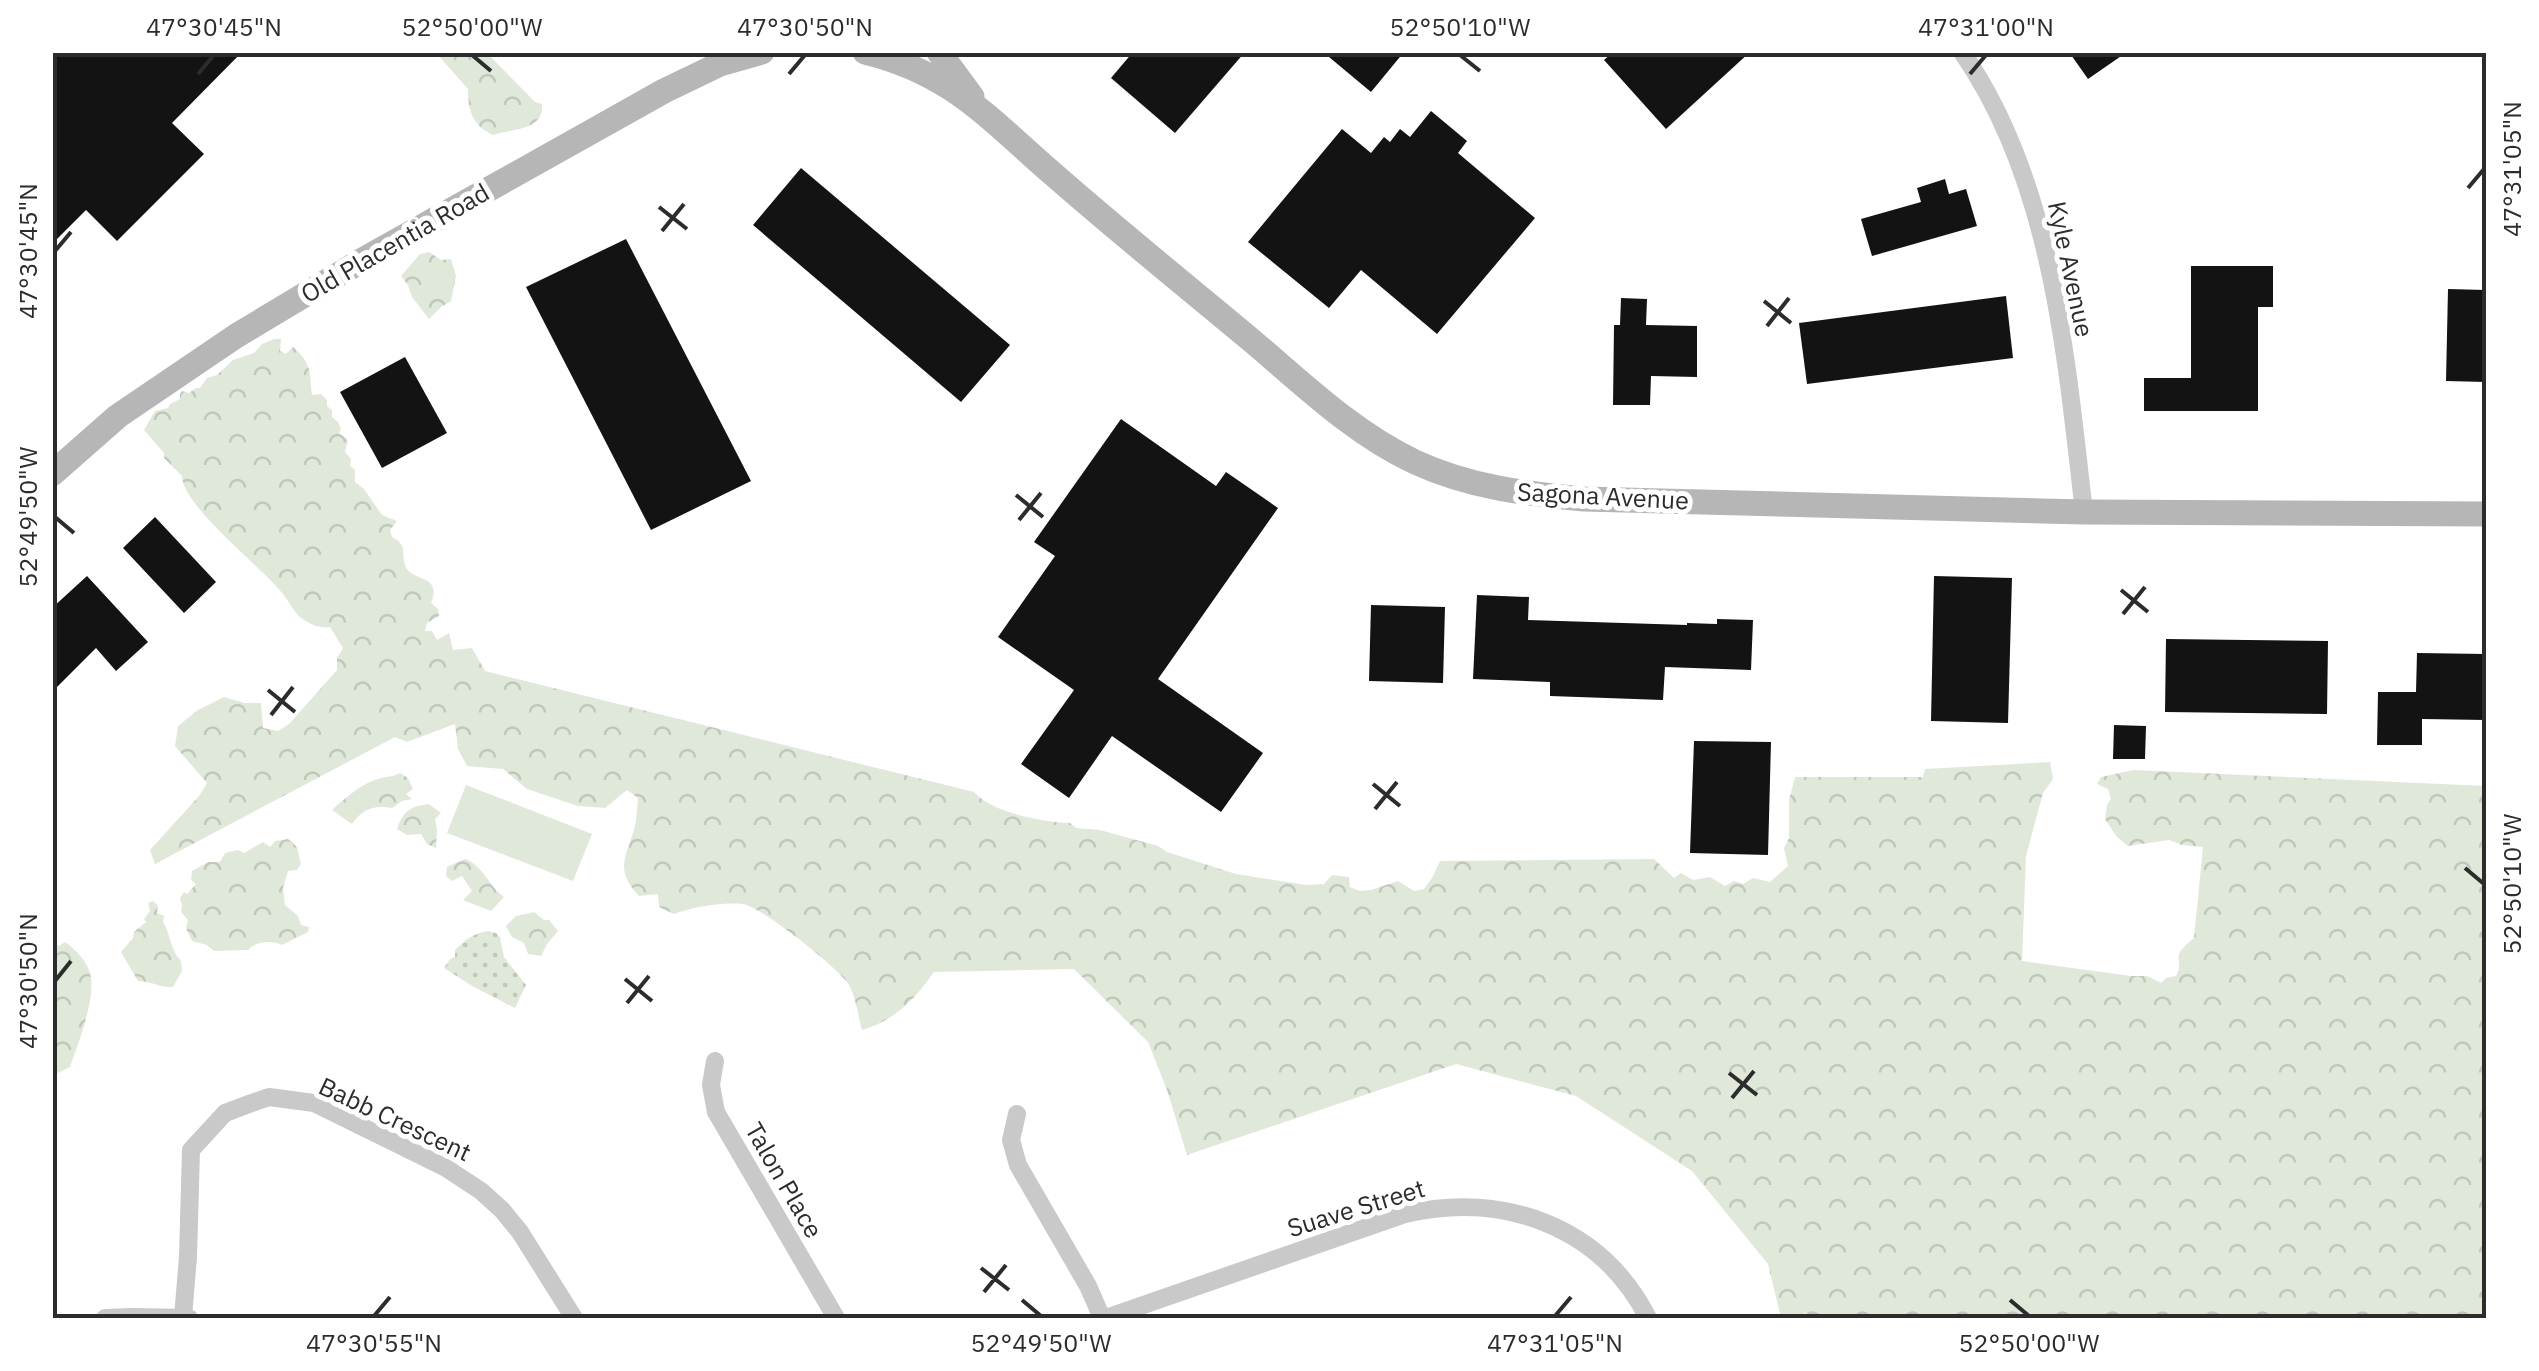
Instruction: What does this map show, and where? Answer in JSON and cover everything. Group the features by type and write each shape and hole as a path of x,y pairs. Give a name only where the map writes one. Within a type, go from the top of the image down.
{"main road":[{"path":"664,90 708,52"},
{"name":"Old Placentia Road","path":"52,474 118,416 236,336 361,261 664,90 720,64 762,52"},
{"name":"Sagona Avenue","path":"864,52 924,72 977,105 1052,174 1334,410 1388,448 1446,474 1512,492 1584,499 2084,512 2486,514"},
{"path":"939,52 977,105"}],"street":[{"name":"Kyle Avenue","path":"1962,52 2004,124 2043,242 2061,338 2084,512"},
{"name":"Talon Place","path":"716,1061 711,1085 716,1112 836,1318"},
{"name":"Babb Crescent","path":"186,1318 191,1150 225,1113 269,1097 314,1103 470,1182 520,1232 574,1318"},
{"path":"1017,1114 1012,1140 1018,1165 1104,1318"},
{"name":"Suave Street","path":"1104,1318 1406,1214 1468,1206 1514,1212 1572,1236 1622,1278 1648,1318"},
{"path":"105,1318 186,1318"}],"green space":[{"path":"436,53 487,53 535,102 542,104 538,119 526,127 493,135 486,131 473,116 468,89"},
{"path":"429,252 441,260 451,259 456,276 451,301 429,319 401,276 420,254"},
{"path":"274,339 281,339 280,351 286,354 293,347 304,359 312,395 321,394 327,400 341,429 339,433 348,440 345,452 355,470 355,482 382,515 397,521 390,530 402,546 408,571 433,587 431,603 439,616 427,623 425,631 432,631 437,640 449,633 453,650 472,648 485,671 974,792 993,806 1019,815 1100,830 1236,874 1306,885 1324,884 1332,875 1349,877 1350,887 1360,891 1398,881 1414,891 1424,889 1440,861 1654,859 1674,878 1681,873 1693,880 1710,877 1725,886 1734,881 1743,884 1753,878 1770,882 1788,866 1784,848 1789,838 1789,800 1795,777 1923,777 1925,769 2050,762 2053,779 2043,793 2026,856 2022,961 2147,976 2161,983 2176,976 2179,954 2194,938 2203,847 2169,840 2128,846 2105,819 2111,799 2108,789 2097,784 2101,777 2134,770 2486,786 2486,1318 1810,1318 1806,1313 1781,1318 1768,1264 1692,1171 1576,1096 1456,1064 1187,1155 1148,1042 1074,969 934,972 903,1008 862,1030 853,995 843,977 799,939 752,907 708,906 674,914 659,907 658,894 639,896 624,871 638,798 627,790 605,808 578,806 527,789 503,769 467,766 458,749 455,724 407,742 395,737 155,864 150,850 207,783 175,746 178,726 224,697 261,703 263,728 278,731 289,724 337,670 337,658 343,648 330,627 315,626 301,618 272,581 209,520 195,504 182,476 144,430 155,411 168,408 180,399 182,391 189,393 200,388 207,378 217,375 233,360 254,353"},
{"path":"400,773 408,778 413,789 406,794 412,799 392,808 369,809 352,824 332,810 364,785"},
{"path":"466,785 592,834 573,881 447,833"},
{"path":"429,804 441,813 435,819 436,848 427,844 421,834 407,835 397,829 408,810"},
{"path":"288,839 297,847 301,864 297,870 288,871 283,888 285,905 298,916 301,925 309,927 308,932 282,945 264,942 248,950 214,951 192,941 180,898 196,884 191,880 192,871 208,862 220,862 225,853 244,853 263,842 270,847 275,841"},
{"path":"465,859 477,866 504,897 491,911 463,900 472,891 462,876 452,881 446,876 447,867"},
{"path":"153,901 158,906 157,913 164,916 163,922 181,961 182,971 173,987 138,981 121,952 146,922 148,903"},
{"path":"534,912 549,920 558,931 541,956 528,954 524,943 512,937 506,926 516,916"},
{"path":"488,931 500,937 504,957 526,985 515,1008 444,968 462,943"},
{"path":"65,942 88,968 91,994 70,1067 53,1075 53,943 59,946"}],"building":[{"path":"52,52 242,52 172,123 204,154 117,241 86,210 52,244"},
{"path":"1133,52 1245,52 1175,133 1111,78"},
{"path":"1323,52 1404,52 1371,92"},
{"path":"1613,52 1750,52 1666,129 1604,60"},
{"path":"2069,52 2127,52 2088,79"},
{"path":"1431,111 1467,141 1458,153 1535,218 1437,334 1361,270 1329,308 1248,242 1342,129 1371,153 1384,137 1390,142 1400,129 1410,137"},
{"path":"801,168 1010,345 961,402 753,225"},
{"path":"1945,179 1949,194 1966,189 1977,226 1872,256 1861,219 1921,202 1917,188"},
{"path":"626,239 751,481 651,530 526,287"},
{"path":"2191,266 2273,266 2273,307 2258,307 2258,411 2144,411 2144,378 2191,378"},
{"path":"2448,289 2486,290 2486,382 2446,381"},
{"path":"2006,296 2013,358 1807,384 1799,323"},
{"path":"1621,298 1647,299 1646,325 1697,326 1697,377 1651,376 1650,405 1613,405 1614,325 1620,325"},
{"path":"405,357 447,433 382,468 340,392"},
{"path":"1121,419 1216,486 1226,472 1278,508 1158,679 1263,753 1221,812 1112,736 1069,798 1021,764 1074,690 998,637 1055,556 1034,542"},
{"path":"155,517 216,582 184,613 123,548"},
{"path":"87,576 148,642 116,671 96,648 52,692 52,608"},
{"path":"1934,576 2012,578 2008,723 1931,721"},
{"path":"1477,595 1529,597 1528,620 1687,625 1717,624 1717,619 1753,620 1751,670 1665,667 1663,700 1550,696 1550,682 1473,679"},
{"path":"1371,605 1445,607 1443,683 1369,681"},
{"path":"2166,639 2328,641 2327,714 2165,712"},
{"path":"2417,653 2486,654 2486,720 2422,719 2422,745 2377,745 2378,692 2416,692"},
{"path":"2114,725 2146,726 2145,759 2113,759"},
{"path":"1694,741 1771,742 1768,855 1690,853"}]}
